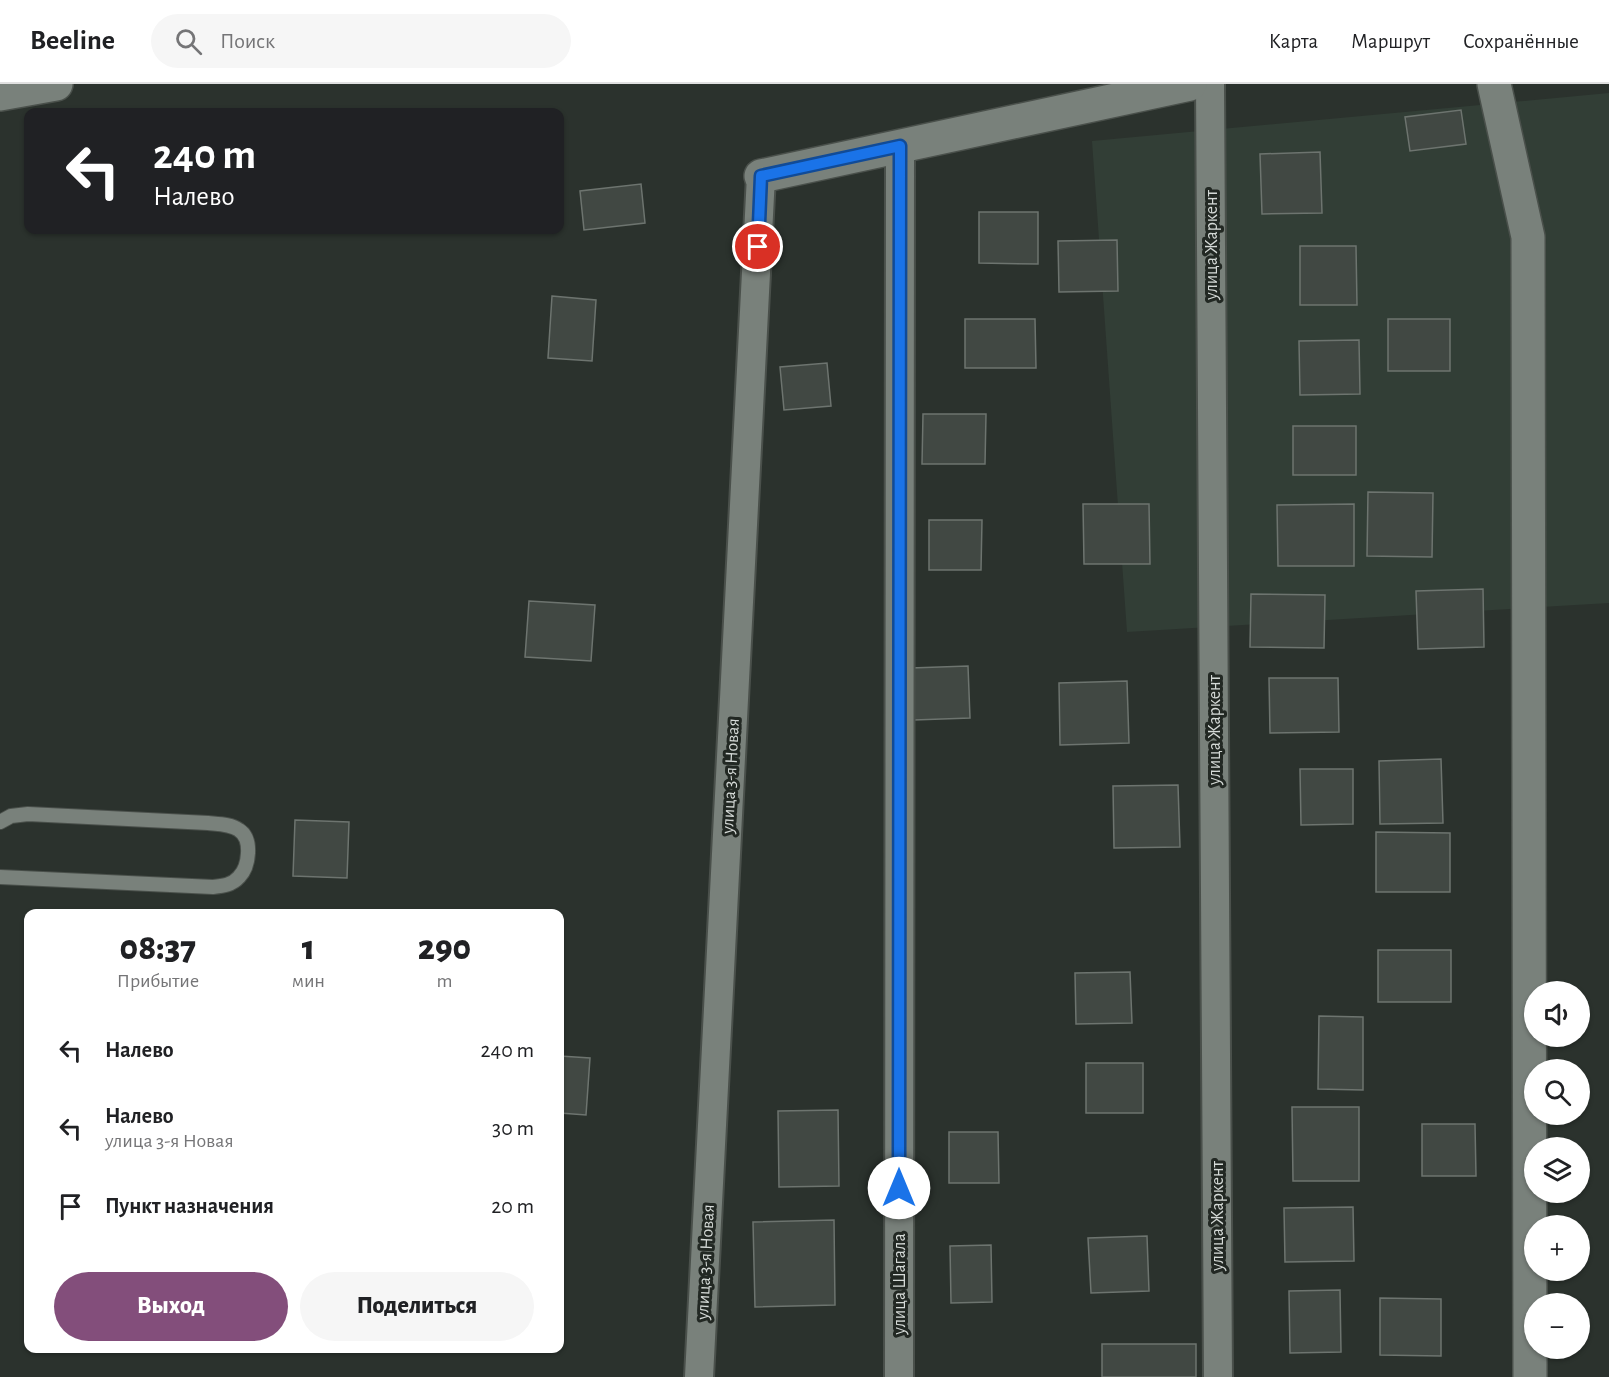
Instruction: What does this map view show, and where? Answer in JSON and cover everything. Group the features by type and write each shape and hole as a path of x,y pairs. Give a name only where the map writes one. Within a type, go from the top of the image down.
{"street":[{"path":"0,94 56,84"},
{"path":"761,176 1190,84"},
{"name":"улица Жаркент","path":"1210,84 1218,1377"},
{"path":"1494,84 1528,237 1530,1377"},
{"name":"улица Шагала","path":"899,1377 900,146"},
{"name":"улица 3-я Новая","path":"699,1377 761,176"}],"lane":[{"path":"0,822 11,816 28,814 208,823 241,831 248,848 240,876 226,885 213,887 0,877"}],"shaded area":[{"path":"1609,93 1609,603 1127,632 1092,141"}],"building":[{"path":"1461,110 1466,144 1410,151 1405,117"},
{"path":"1320,152 1322,213 1262,214 1260,154"},
{"path":"641,184 645,223 584,230 580,191"},
{"path":"979,212 1038,212 1038,264 979,263"},
{"path":"1117,240 1118,291 1059,292 1058,241"},
{"path":"1300,246 1356,246 1357,305 1300,305"},
{"path":"552,296 596,300 592,361 548,358"},
{"path":"965,319 1035,319 1036,368 965,368"},
{"path":"1388,319 1450,319 1450,371 1388,371"},
{"path":"1359,340 1360,394 1300,395 1299,341"},
{"path":"827,363 831,406 784,410 780,367"},
{"path":"923,414 986,414 985,464 922,464"},
{"path":"1293,426 1356,426 1356,475 1293,475"},
{"path":"1368,492 1433,493 1432,557 1367,556"},
{"path":"1083,504 1149,504 1150,564 1084,564"},
{"path":"1354,504 1354,566 1278,566 1277,505"},
{"path":"929,520 982,520 981,570 929,570"},
{"path":"1483,589 1484,647 1418,649 1416,591"},
{"path":"1251,594 1325,595 1324,648 1250,647"},
{"path":"529,601 595,605 591,661 525,657"},
{"path":"968,666 970,718 914,720 911,668"},
{"path":"1269,678 1338,678 1339,732 1270,733"},
{"path":"1127,681 1129,743 1060,745 1059,683"},
{"path":"1441,759 1443,823 1380,824 1379,761"},
{"path":"1300,769 1353,769 1353,824 1301,825"},
{"path":"1178,785 1180,847 1114,848 1113,786"},
{"path":"295,820 349,822 347,878 293,876"},
{"path":"1376,832 1450,833 1450,892 1376,892"},
{"path":"1378,950 1451,950 1451,1002 1378,1002"},
{"path":"1130,972 1132,1023 1076,1024 1075,973"},
{"path":"1319,1016 1363,1017 1363,1090 1318,1089"},
{"path":"564,1056 590,1058 586,1115 564,1113"},
{"path":"1086,1063 1143,1063 1143,1113 1086,1113"},
{"path":"1292,1107 1359,1107 1359,1181 1293,1181"},
{"path":"838,1110 839,1186 779,1187 778,1111"},
{"path":"1422,1124 1475,1124 1476,1176 1422,1176"},
{"path":"949,1132 998,1132 999,1183 949,1183"},
{"path":"1353,1207 1354,1261 1285,1262 1284,1208"},
{"path":"834,1220 835,1305 755,1307 753,1222"},
{"path":"1147,1236 1149,1291 1091,1293 1088,1238"},
{"path":"991,1245 992,1302 951,1303 950,1246"},
{"path":"1340,1290 1341,1352 1290,1353 1289,1291"},
{"path":"1380,1298 1441,1299 1441,1356 1380,1355"},
{"path":"1102,1344 1196,1344 1196,1377 1102,1377"}],"route":[{"path":"758,247 761,176 900,146 899,1188"}]}
